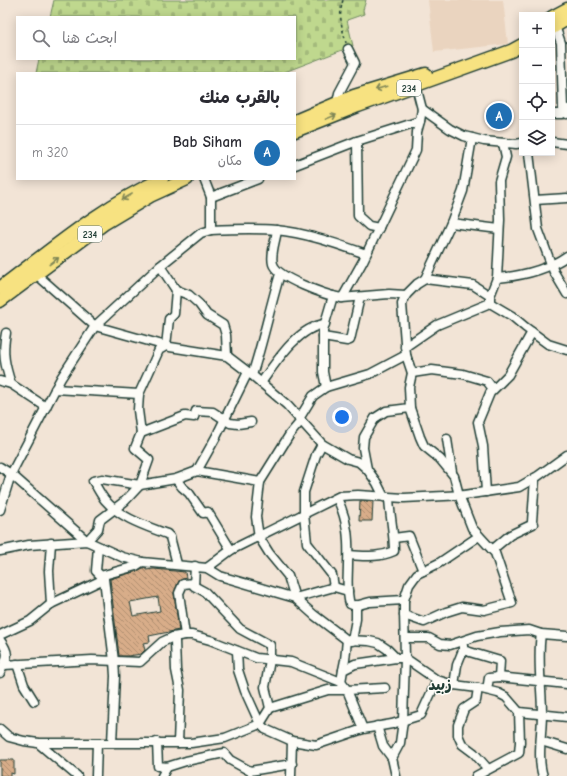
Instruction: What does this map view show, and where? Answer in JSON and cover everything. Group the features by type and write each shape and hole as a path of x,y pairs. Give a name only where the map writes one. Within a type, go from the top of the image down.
{"main road":[{"path":"555,22 567,9"},
{"path":"555,23 567,19"},
{"name":"234","path":"296,121 354,96 444,68 501,48 519,39"},
{"name":"234","path":"296,131 519,46"},
{"name":"234","path":"0,288 100,213 144,187 160,180"},
{"name":"234","path":"0,301 105,223 150,196 185,180"}],"street":[{"path":"555,29 564,54 562,109 566,112 562,114 555,114"},
{"path":"337,103 340,93 355,63 348,48"},
{"path":"337,297 344,295 379,228 416,150 417,132 422,109 416,86"},
{"path":"422,109 464,136 503,143 519,144"},
{"path":"296,165 357,141 420,121"},
{"path":"452,474 440,459 424,446 410,408 409,386 412,372 406,351 402,304 406,295 417,284 425,279 451,223 463,191 472,138"},
{"path":"357,141 358,216 369,226 379,228"},
{"path":"555,142 567,144"},
{"path":"295,598 288,576 269,553 259,537 256,517 260,482 300,420 313,396 326,387 370,374 406,351 437,325 490,299 497,278 499,180 506,157 503,143"},
{"path":"529,156 538,229 554,272 567,294"},
{"path":"204,180 211,197 211,230"},
{"path":"211,197 255,180"},
{"path":"535,200 567,198"},
{"path":"451,223 499,229"},
{"path":"0,510 11,474 55,389 95,326 160,266 201,234 211,230 277,230 321,239 366,254"},
{"path":"277,230 272,257 273,264 280,274 290,280 337,297 360,297 389,294 406,295"},
{"path":"497,278 512,277 552,265 567,256"},
{"path":"160,266 176,290 189,295 199,304 207,315 223,325 226,335 227,356"},
{"path":"36,274 95,326 166,346 227,356 250,373 287,406 322,444 348,459 359,462 377,483 386,498 394,538 394,551 383,556 368,557 348,555"},
{"path":"197,471 258,358 268,314 280,274"},
{"path":"425,279 473,285 548,344 567,350"},
{"path":"166,346 169,319 174,314 176,290"},
{"path":"326,387 323,372 323,337 325,324 337,297"},
{"path":"323,337 347,341 350,340 360,297"},
{"path":"261,383 280,356 306,330 317,325 325,324"},
{"path":"486,492 483,446 478,422 490,393 508,375 532,332"},
{"path":"6,333 3,347 5,364 11,384"},
{"path":"0,551 29,544 87,541 98,529 100,520 125,501 140,485 149,460 135,448 141,433 138,410 139,394 159,350 166,346"},
{"path":"412,372 432,370 464,374 487,381 493,389"},
{"path":"0,381 11,384 46,407"},
{"path":"55,389 139,394"},
{"path":"366,469 363,448 364,437 375,418 386,412 410,408"},
{"path":"141,433 185,416 194,417 196,412 213,412 230,423 238,424 251,422"},
{"path":"404,614 424,622 446,612 462,607 484,610 512,603 495,553 472,528 452,474 446,439"},
{"path":"322,444 316,455 304,492 304,514 307,544 332,575 334,587"},
{"path":"207,568 231,550 340,496 358,495 404,498 459,495 519,487 535,478 567,455"},
{"path":"0,468 11,474 87,541 98,547 122,557 142,562 166,565 177,564 207,568 220,576 295,598 314,615 349,641 369,641 378,643 396,658"},
{"path":"177,564 170,537 167,534 134,521 114,509 105,500 93,481 102,480 140,485 176,479 197,471 260,482"},
{"path":"492,550 510,535 533,524 535,478"},
{"path":"176,479 189,493 203,513 208,512 231,550"},
{"path":"337,498 344,513 347,531 348,595 350,604 356,605 370,602 404,600"},
{"path":"394,538 409,536 423,571"},
{"path":"392,758 400,743 403,721 405,658 404,600 409,585 417,574 439,563 479,536"},
{"path":"51,543 49,571 51,604"},
{"path":"98,547 96,571 104,579"},
{"path":"112,743 115,676 104,575 136,566 142,562"},
{"path":"195,566 194,586 205,592 240,628 270,644 270,660 265,687 270,708"},
{"path":"0,635 30,621 51,604 104,579"},
{"path":"185,635 179,593 183,584 194,583"},
{"path":"295,598 334,587 348,591"},
{"path":"341,682 349,641 356,619 356,605"},
{"path":"405,638 429,638 440,644 450,644 477,636 500,632 529,630 541,634 567,636"},
{"path":"541,634 539,650 542,714 541,759 543,776"},
{"path":"4,665 92,660 140,662 162,642 173,637 192,635 210,640 256,658 291,662 341,682 347,690 363,729"},
{"path":"173,637 175,641 176,670 180,690 178,743"},
{"path":"0,640 8,658 0,673"},
{"path":"454,686 457,665 463,650 462,640"},
{"path":"463,650 500,661 499,677"},
{"path":"237,651 238,670 245,691 260,724 265,729 292,741 316,745 363,729 392,724 421,714 437,680"},
{"path":"343,670 355,664 405,658 437,680 454,686 487,690 506,697 518,712 520,742 519,753 476,776"},
{"path":"17,664 20,676 34,701"},
{"path":"487,690 489,678 499,677 567,684"},
{"path":"0,731 9,737 38,743 190,743 225,738 260,724 270,708 328,690 385,688"},
{"path":"478,688 476,700 464,709 458,725 458,735 462,744 474,753 488,770"},
{"path":"518,712 567,716"},
{"path":"377,726 383,746 392,758 396,776"},
{"path":"225,738 224,753 230,760 250,771 292,764"},
{"path":"291,776 292,741"},
{"path":"541,741 567,749"},
{"path":"157,742 158,766 167,767 186,761 224,753"},
{"path":"38,743 77,776"},
{"path":"96,776 97,743"},
{"path":"162,776 167,767"}],"path":[{"path":"344,0 341,7 340,20 348,48"}],"shaded area":[{"path":"428,0 503,0 508,44 434,52"}],"green space":[{"path":"54,0 366,0 363,10 364,14 347,20 353,46 285,72 36,72 39,60 296,60 296,16 50,16"}],"building":[{"path":"360,501 373,501 372,521 359,521"},
{"path":"146,568 146,570 154,569 185,572 186,578 179,581 174,593 179,630 149,636 150,642 143,643 145,650 141,654 119,656 110,579","holes":["158,597 160,611 133,616 130,602"]},
{"path":"0,760 14,760 14,774 11,773 11,776 0,776"}],"place":[{"name":"Bab Siham","path":"499,116"}],"district":[{"name":"زبيد","path":"440,685"}]}
